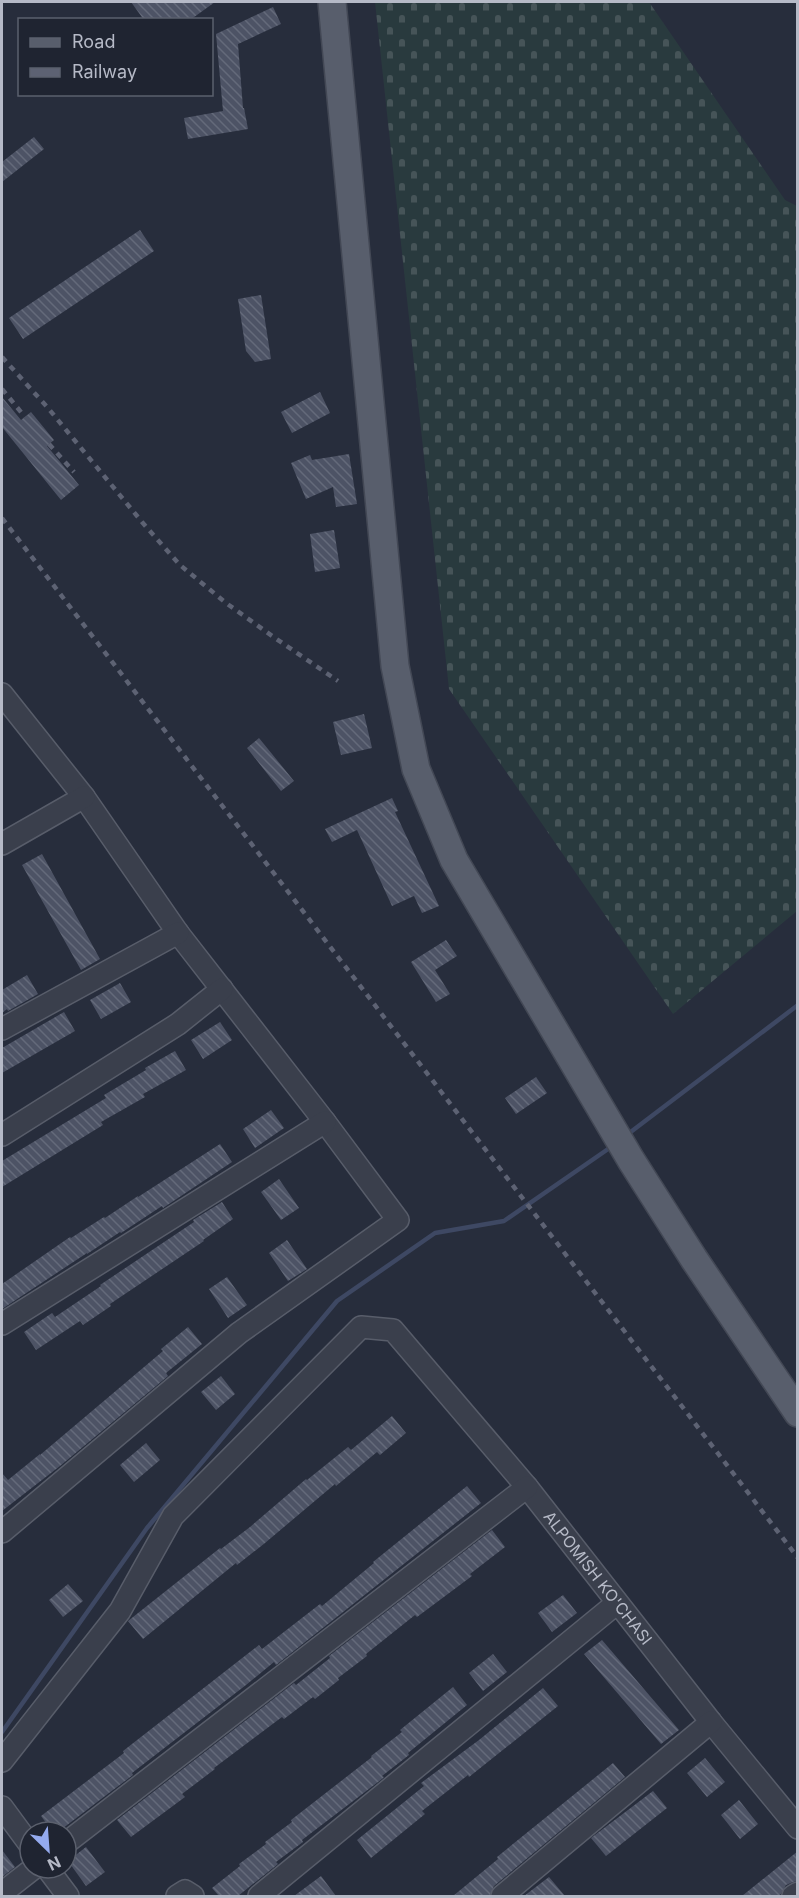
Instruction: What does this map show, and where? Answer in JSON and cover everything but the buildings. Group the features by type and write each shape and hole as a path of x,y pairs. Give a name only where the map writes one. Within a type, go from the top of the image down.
{"main road":[{"path":"332,2 394,666 416,769 454,860 607,1122 694,1259 798,1413"}],"street":[{"path":"2,694 84,797 178,933 398,1220 238,1333 2,1532"},
{"path":"2,844 84,797"},
{"path":"2,1029 178,933"},
{"path":"2,1136 178,1024 222,989"},
{"path":"2,1324 325,1122"},
{"name":"ALPOMISH KO'CHASI","path":"2,1761 120,1611 173,1516 361,1327 393,1330 527,1487 711,1722 798,1828"},
{"path":"78,1834 527,1487"},
{"path":"259,1896 617,1603"},
{"path":"502,1896 711,1722"},
{"path":"2,1807 18,1829"},
{"path":"2,1893 18,1880"},
{"path":"56,1880 68,1896"},
{"path":"177,1896 184,1891 193,1896"},
{"path":"793,1896 798,1893"}],"green space":[{"path":"375,2 649,2 785,200 797,206 797,911 673,1014 449,689"}],"waterway":[{"path":"628,1134 798,1005"},
{"path":"2,1732 147,1528 337,1301 435,1233 504,1221 611,1147"}],"railway":[{"path":"2,357 180,565 226,603 338,681"},
{"path":"2,389 25,417"},
{"path":"49,444 74,472"},
{"path":"2,518 798,1558"}]}
